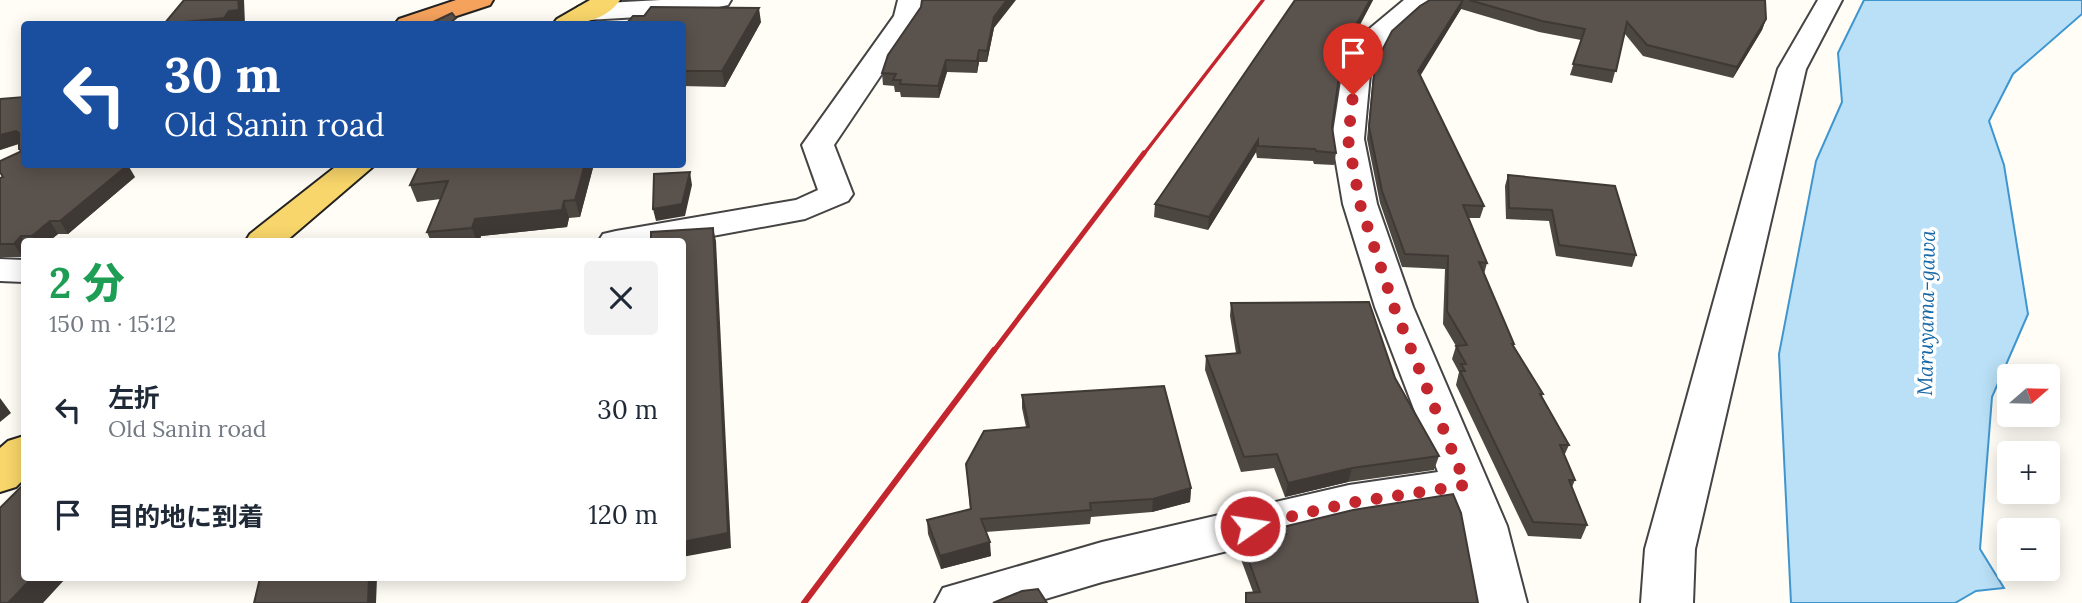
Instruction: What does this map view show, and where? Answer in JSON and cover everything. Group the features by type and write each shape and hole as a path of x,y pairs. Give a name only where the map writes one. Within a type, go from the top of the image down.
{"highway":[{"path":"417,21 481,0"}],"main road":[{"path":"268,238 355,168"},
{"path":"0,475 21,455"}],"street":[{"path":"587,12 657,8 719,0"},
{"path":"638,238 805,209 836,194 818,145 907,17 910,0"},
{"path":"1419,0 1377,36 1356,74 1348,139 1360,204 1394,307 1483,526 1501,603"},
{"path":"1667,603 1670,549 1792,69 1830,0"},
{"path":"0,270 21,271"},
{"path":"961,603 1102,562 1349,503 1466,485"}],"water":[{"name":"Maruyama-gawa","path":"1864,0 2082,0 2082,14 2013,74 1989,121 2004,165 2028,314 2006,364 1997,364 1997,385 1992,397 1980,549 1997,581 2004,588 1976,591 1955,603 1791,603 1779,354 1816,161 1842,102 1838,53"}],"building":[{"path":"184,0 238,0 239,10 229,11 224,18 166,21"},
{"path":"922,0 1007,0 994,17 987,51 979,50 977,61 946,60 938,86 900,84 901,80 893,80 896,74 882,73 888,55 921,7"},
{"path":"1295,0 1370,0 1344,47 1353,42 1341,62 1332,127 1336,153 1315,149 1258,146 1258,140 1209,217 1155,204"},
{"path":"1430,0 1463,0 1418,71 1484,206 1463,205 1487,263 1479,262 1512,344 1543,394 1540,394 1569,445 1560,445 1575,480 1569,480 1587,525 1533,522 1460,371 1465,371 1461,364 1466,364 1456,346 1467,345 1447,311 1448,256 1405,254 1382,191 1369,127 1375,64 1392,31"},
{"path":"1469,0 1765,0 1766,19 1737,67 1647,45 1627,22 1616,71 1573,64 1585,29 1542,21"},
{"path":"651,7 759,8 722,71 686,71 686,21 629,21 633,16 644,16"},
{"path":"452,13 456,18 452,21 435,21"},
{"path":"21,97 21,150 19,133 16,131 0,135 0,99"},
{"path":"21,151 21,168 124,168 60,221 50,221 32,236 21,236 14,244 0,244 0,178 3,177 0,161"},
{"path":"418,168 584,168 575,200 564,201 562,210 475,219 472,228 427,232 448,181 410,185"},
{"path":"690,172 682,204 653,209 654,174"},
{"path":"1508,175 1615,186 1636,255 1559,245 1552,210 1509,208"},
{"path":"713,228 728,533 686,541 686,238 651,238 651,232"},
{"path":"1369,302 1395,378 1439,456 1352,468 1288,483 1277,454 1244,457 1206,356 1240,353 1231,303"},
{"path":"1164,386 1191,488 1153,499 1090,503 1091,510 981,519 990,542 940,556 927,520 971,509 966,464 984,431 1029,427 1022,395"},
{"path":"21,487 21,581 29,581 8,603 0,603 0,508"},
{"path":"1453,494 1461,513 1478,603 1246,603 1246,593 1260,592 1241,539 1286,534 1283,527 1353,510"},
{"path":"259,581 369,581 368,603 254,603"},
{"path":"1038,589 1047,603 993,603 1022,591"}],"railway":[{"path":"1143,155 1263,0"},
{"path":"993,352 1144,153"},
{"path":"804,603 994,350"}],"route":[{"path":"1250,526 1349,503 1466,485 1394,307 1360,204 1348,139 1353,95"}]}
